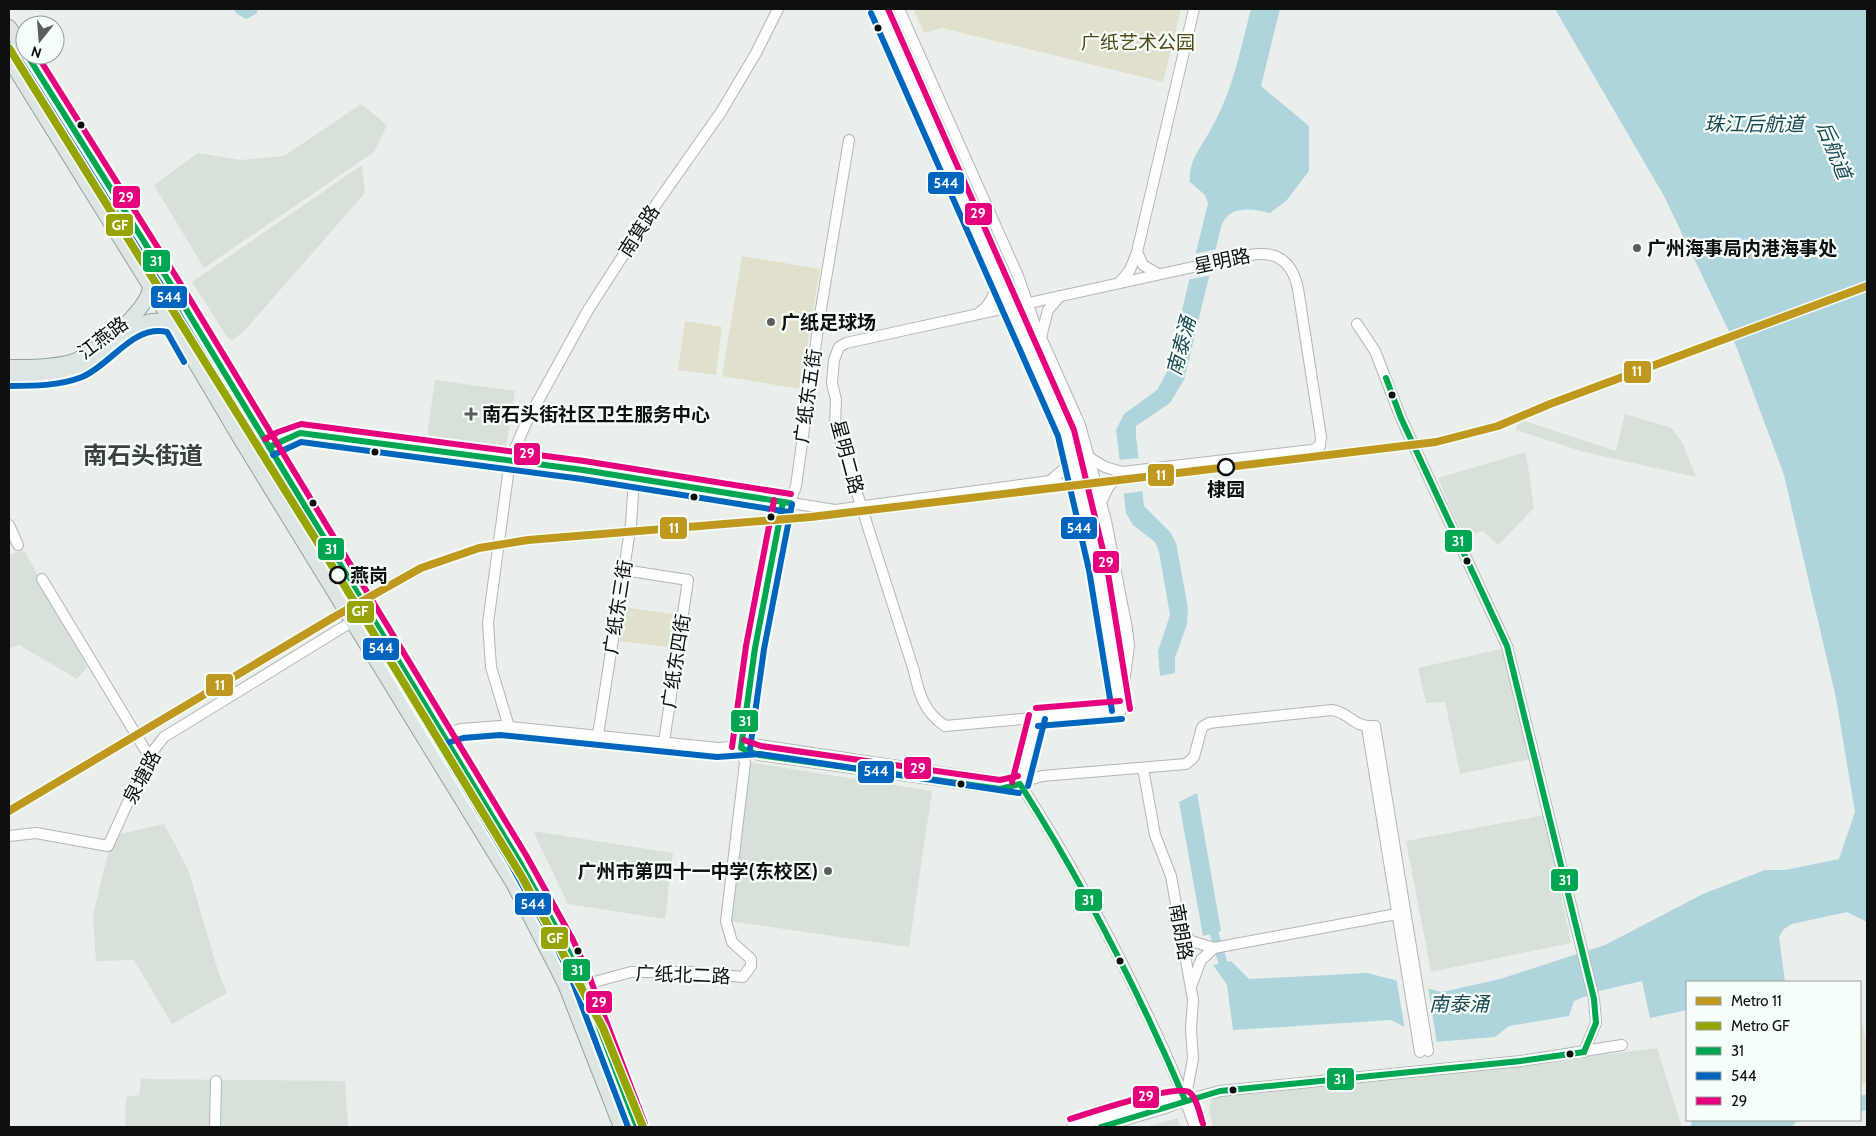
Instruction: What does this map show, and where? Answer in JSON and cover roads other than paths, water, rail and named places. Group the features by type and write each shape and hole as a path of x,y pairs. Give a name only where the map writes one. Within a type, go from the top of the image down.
{"main road":[{"path":"9,59 150,286 221,406 429,744 535,924 572,999 621,1127"},
{"path":"33,65 135,226 270,447 444,735 550,916 583,985 637,1127"},
{"name":"江燕路","path":"9,367 57,364 83,357 137,312 149,298 150,286"},
{"name":"江燕路","path":"9,376 38,376 72,371 99,358 144,321 158,319 173,324"},
{"path":"607,1091 616,1127"}],"street":[{"name":"南箕路","path":"509,727 491,667 488,623 510,460 527,421 588,310 657,203 721,112 756,53 778,9"},
{"path":"879,9 1042,376 1071,447 1098,568 1121,710"},
{"path":"900,9 997,230 1041,338 1073,408 1090,458 1101,502 1128,638 1121,710"},
{"path":"1120,282 1130,270 1137,252 1194,9"},
{"name":"广纸东五街","path":"787,503 796,486 819,321 849,140"},
{"path":"980,238 991,240 997,230"},
{"path":"1137,252 1143,264 1162,273"},
{"name":"星明路","path":"1010,306 1225,260 1267,253 1280,259 1294,276 1298,289 1322,437 1320,446 1312,450 1118,473"},
{"path":"974,314 985,309 991,299 996,286 995,273"},
{"path":"1041,338 1048,310 1061,295"},
{"name":"星明二路","path":"1010,306 846,343 837,351 832,378 836,400 835,424 914,671 919,696 935,719 945,726 1037,717"},
{"path":"1357,324 1375,350 1401,418 1507,646 1594,999 1596,1022 1584,1052"},
{"path":"1042,376 1047,369 1056,370"},
{"path":"270,447 281,440 300,433 510,460 835,510 1050,481 1069,486 1084,500"},
{"path":"1050,481 1064,468 1071,447"},
{"path":"1090,458 1118,473 1101,502"},
{"name":"广纸东三街","path":"598,735 624,570 634,479"},
{"name":"广纸北二路","path":"583,985 631,972 692,972 743,977 751,966 751,959 732,942 726,921 745,763 741,748 755,648 787,503"},
{"path":"9,525 18,545"},
{"name":"广纸东四街","path":"624,570 688,580 664,742"},
{"path":"42,579 149,756"},
{"name":"泉塘路","path":"9,836 36,833 108,846 149,756 164,737 353,621"},
{"path":"1121,710 1037,717 1020,784 1099,917 1159,1038 1195,1127"},
{"path":"429,744 444,735 461,729 509,727 718,748 741,748 759,755 1000,789 1042,776 1189,764 1194,757 1200,731 1208,723 1332,710 1344,714 1359,725 1371,726 1424,1052"},
{"name":"南朗路","path":"1143,768 1155,835 1172,876 1193,1000 1190,1029 1194,1054 1184,1100"},
{"path":"1180,926 1191,941 1214,948 1401,914"},
{"path":"1191,988 1198,966 1214,948"},
{"path":"1072,1127 1164,1101 1184,1100 1241,1088 1450,1068 1584,1052 1622,1045"},
{"path":"215,1127 216,1081"},
{"path":"1101,1127 1166,1108 1184,1100"}],"water":[{"path":"233,9 258,9 256,14 246,19 237,14"},
{"path":"1251,9 1280,9 1261,86 1309,126 1309,171 1286,201 1270,213 1248,209 1241,210 1229,215 1224,220 1184,380 1170,403 1136,426 1144,506 1170,532 1176,543 1188,608 1187,624 1175,658 1175,673 1160,676 1158,651 1170,615 1159,552 1155,542 1133,525 1126,513 1116,430 1124,414 1157,390 1167,372 1208,203 1205,195 1190,182 1191,169 1194,158 1216,121 1229,90"},
{"name":"珠江后航道","path":"1555,9 1867,9 1867,922 1847,912 1792,924 1784,929 1779,937 1785,981 1686,981 1686,1010 1650,1018 1642,981 1599,991 1574,1001 1569,1016 1509,1026 1495,1037 1434,1042 1391,1020 1233,1030 1227,985 1213,965 1231,961 1249,979 1367,973 1442,992 1500,979 1605,945 1703,894 1765,870 1785,870 1839,859 1855,812 1836,698 1784,475 1736,346 1664,196"},
{"path":"1197,793 1221,931 1203,936 1179,802"}],"waterway":[{"name":"南泰涌","path":"1211,923 1226,973"},
{"path":"1861,1104 1867,1102"},
{"path":"1698,1127 1699,1124 1766,1121"}],"metro line":[{"name":"GF","path":"9,48 341,580 522,877 603,1028 643,1127"},
{"name":"11","path":"9,811 334,617 421,568 479,548 528,540 811,517 1436,442 1498,426 1550,404 1867,286"}],"place":[{"name":"广州海事局内港海事处","path":"1637,248"},
{"name":"广纸足球场","path":"771,322"},
{"name":"南石头街社区卫生服务中心","path":"471,414"},
{"name":"棣园","path":"1226,467"},
{"name":"燕岗","path":"338,575"},
{"name":"广州市第四十一中学(东校区)","path":"828,871"}],"district":[{"name":"南石头街道","path":"143,455"}],"park label":[{"name":"广纸艺术公园","path":"1138,42"}],"water label":[{"name":"后航道","path":"1834,150"}]}
